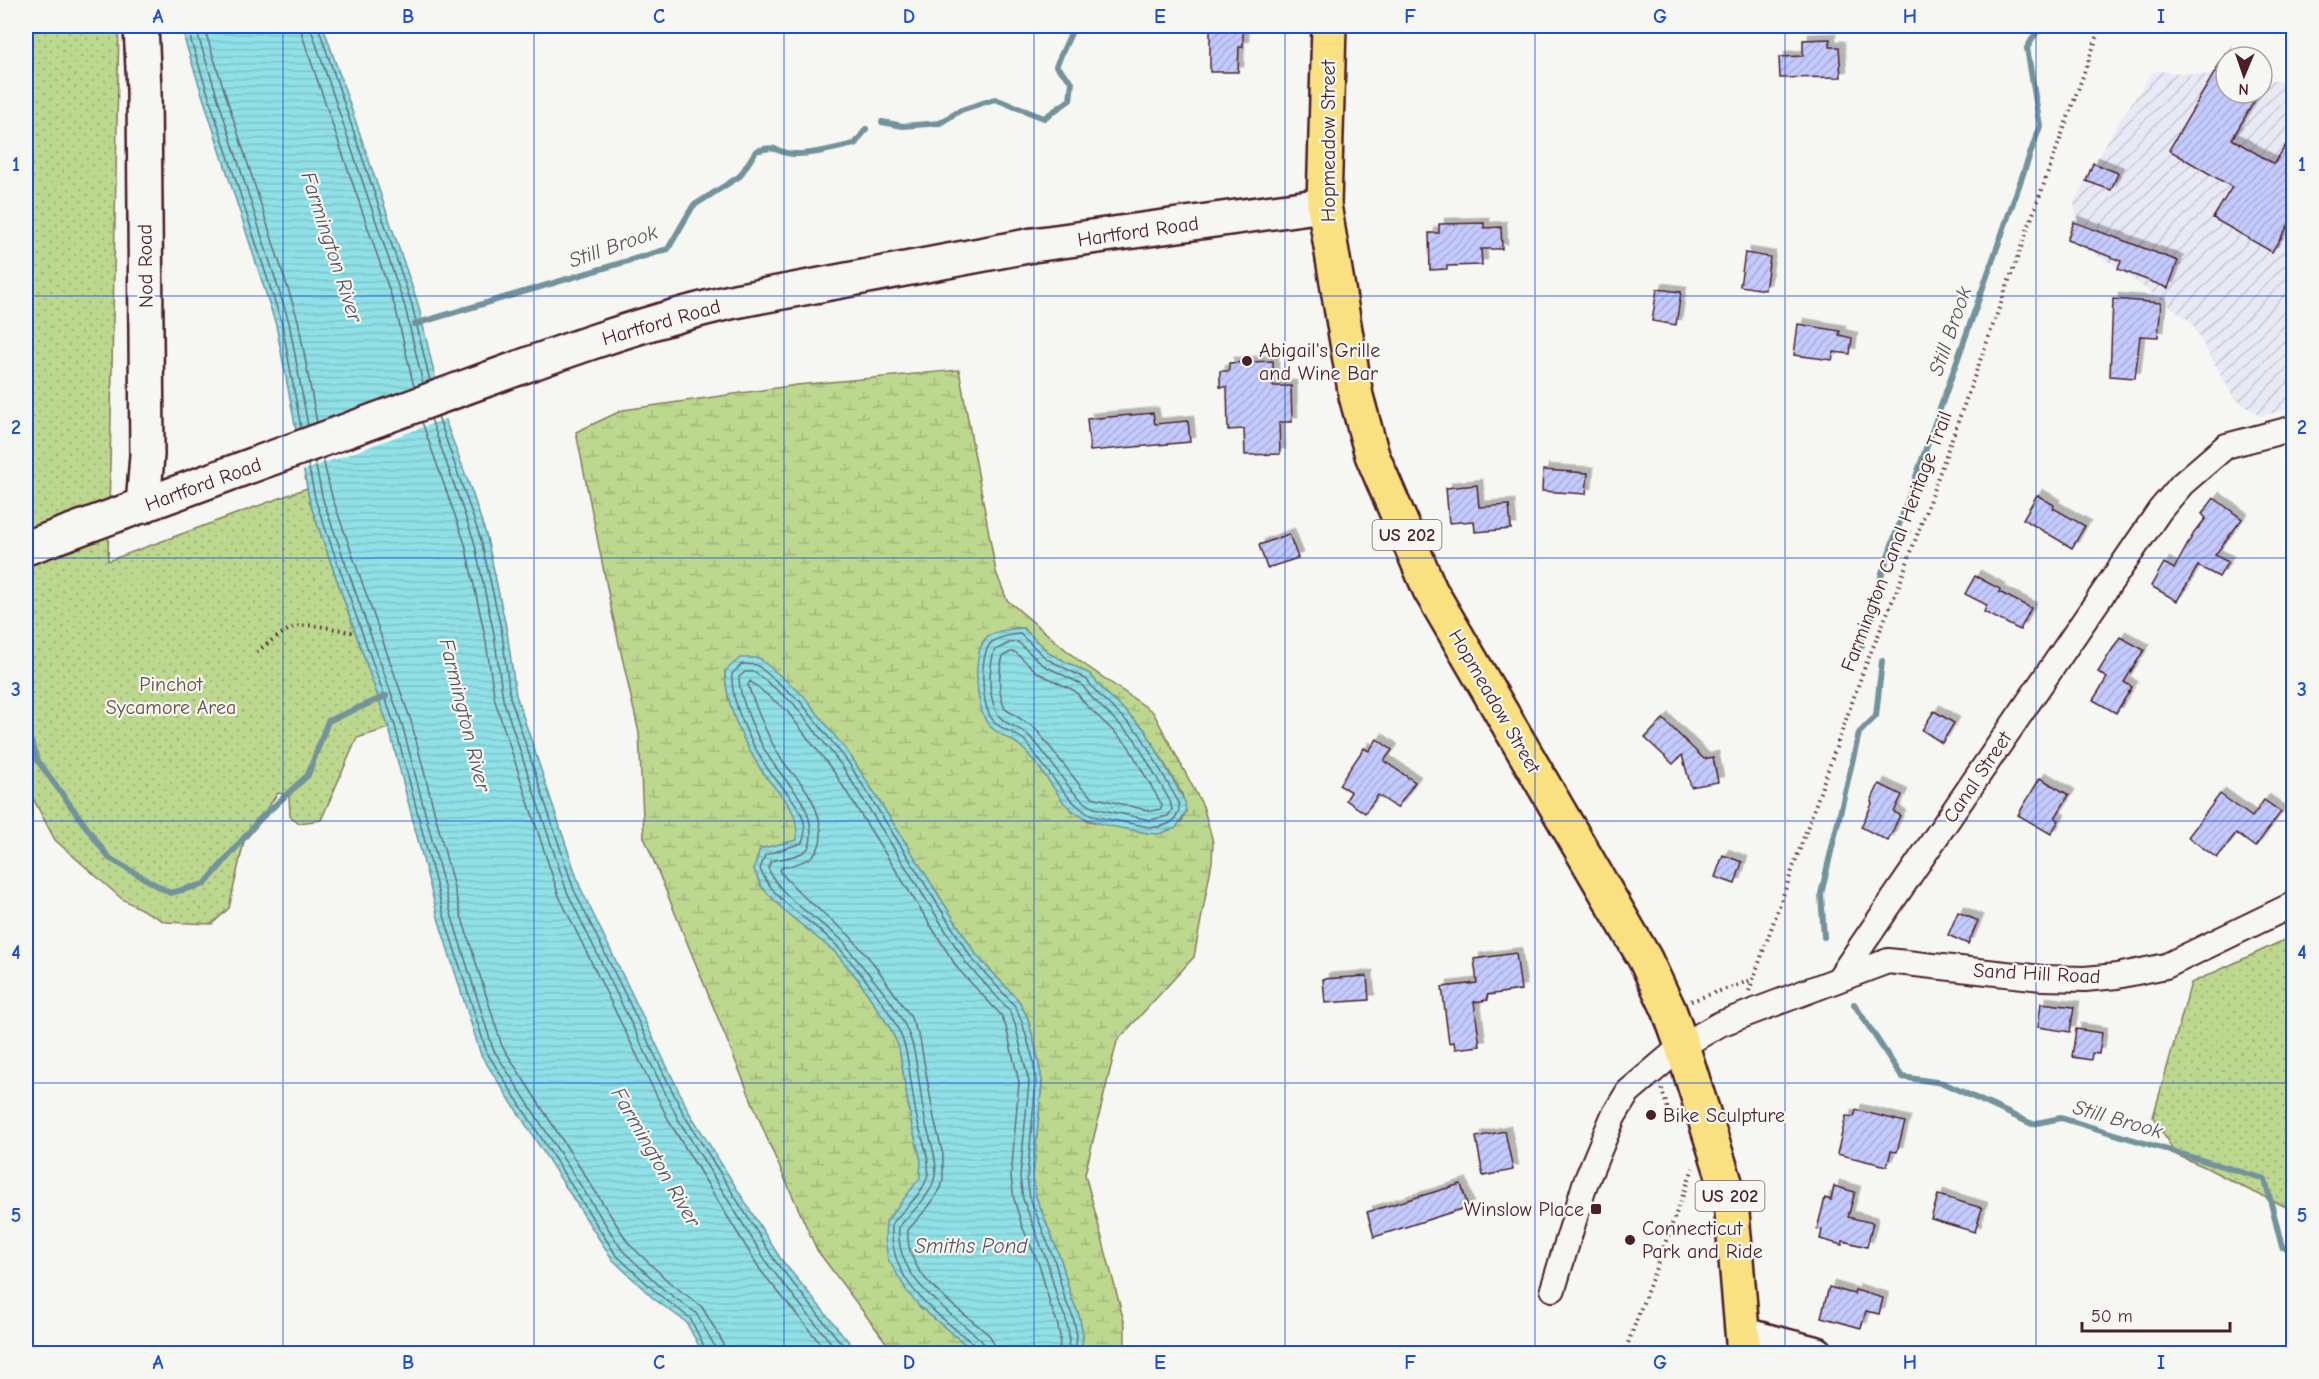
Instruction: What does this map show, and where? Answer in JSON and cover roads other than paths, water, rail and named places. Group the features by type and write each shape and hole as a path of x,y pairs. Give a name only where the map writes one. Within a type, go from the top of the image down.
{"highway":[{"name":"Hopmeadow Street","path":"1329,26 1324,205 1356,396 1372,455 1430,590 1645,959 1669,1010 1731,1201 1744,1344"}],"main road":[{"name":"Nod Road","path":"141,26 144,90 147,427 143,506"},
{"name":"Hartford Road","path":"26,548 474,384 624,332 735,301 1033,245 1324,205"},
{"path":"1744,1344 1817,1353"}],"street":[{"name":"Canal Street","path":"1840,977 2136,543 2182,484 2226,446 2294,428"},
{"name":"Sand Hill Road","path":"1840,977 1888,960 2042,978 2085,979 2117,976 2166,966 2294,904"},
{"path":"1553,1288 1585,1184 1612,1117 1628,1092 1682,1046 1720,1024 1840,977"}],"water":[{"name":"Farmington River","path":"184,26 323,26 418,304 445,420 487,538 507,632 516,695 580,887 689,1112 780,1258 858,1353 703,1353 686,1322 654,1299 612,1259 481,1055 439,921 389,728 310,503 276,325 185,41"},
{"path":"1023,628 1050,654 1090,674 1103,690 1145,730 1185,802 1186,812 1176,828 1158,834 1148,833 1103,824 1083,817 1064,803 1043,772 1024,750 989,725 983,713 978,691 979,653 991,635 1004,630"},
{"name":"Smiths Pond","path":"740,658 759,658 804,696 852,758 977,956 1019,1001 1028,1019 1042,1081 1033,1178 1036,1197 1061,1260 1071,1297 1079,1315 1083,1335 1081,1353 976,1353 919,1306 888,1259 885,1240 886,1222 920,1178 921,1160 911,1122 899,1047 890,1028 858,979 835,952 787,913 761,886 754,869 760,849 797,840 797,827 787,802 755,760 732,710 725,671"}],"waterway":[{"name":"Still Brook","path":"882,122 903,126 940,123 961,110 995,99 1044,118 1070,100 1072,82 1056,66 1072,31 1072,26"},
{"name":"Still Brook","path":"1862,646 1861,635 1872,619 1882,573 2040,126 2027,48 2040,26"},
{"name":"Still Brook","path":"415,324 668,249 693,206 740,176 756,151 773,148 793,154 824,151 855,144 866,129"},
{"name":"Still Brook","path":"1824,937 1821,894 1859,733 1876,716 1882,661"},
{"path":"26,728 38,761 109,858 170,893 205,884 260,819 308,775 328,721 386,696"},
{"name":"Still Brook","path":"1854,1004 1902,1077 1943,1083 2032,1124 2061,1118 2265,1179 2282,1247 2294,1249"}],"place":[{"name":"Abigail's Grille and Wine Bar","path":"1247,361"},
{"name":"Bike Sculpture","path":"1651,1115"},
{"name":"Winslow Place","path":"1596,1209"},
{"name":"Connecticut Park and Ride","path":"1630,1240"}],"park label":[{"name":"Pinchot Sycamore Area","path":"171,696"}]}
